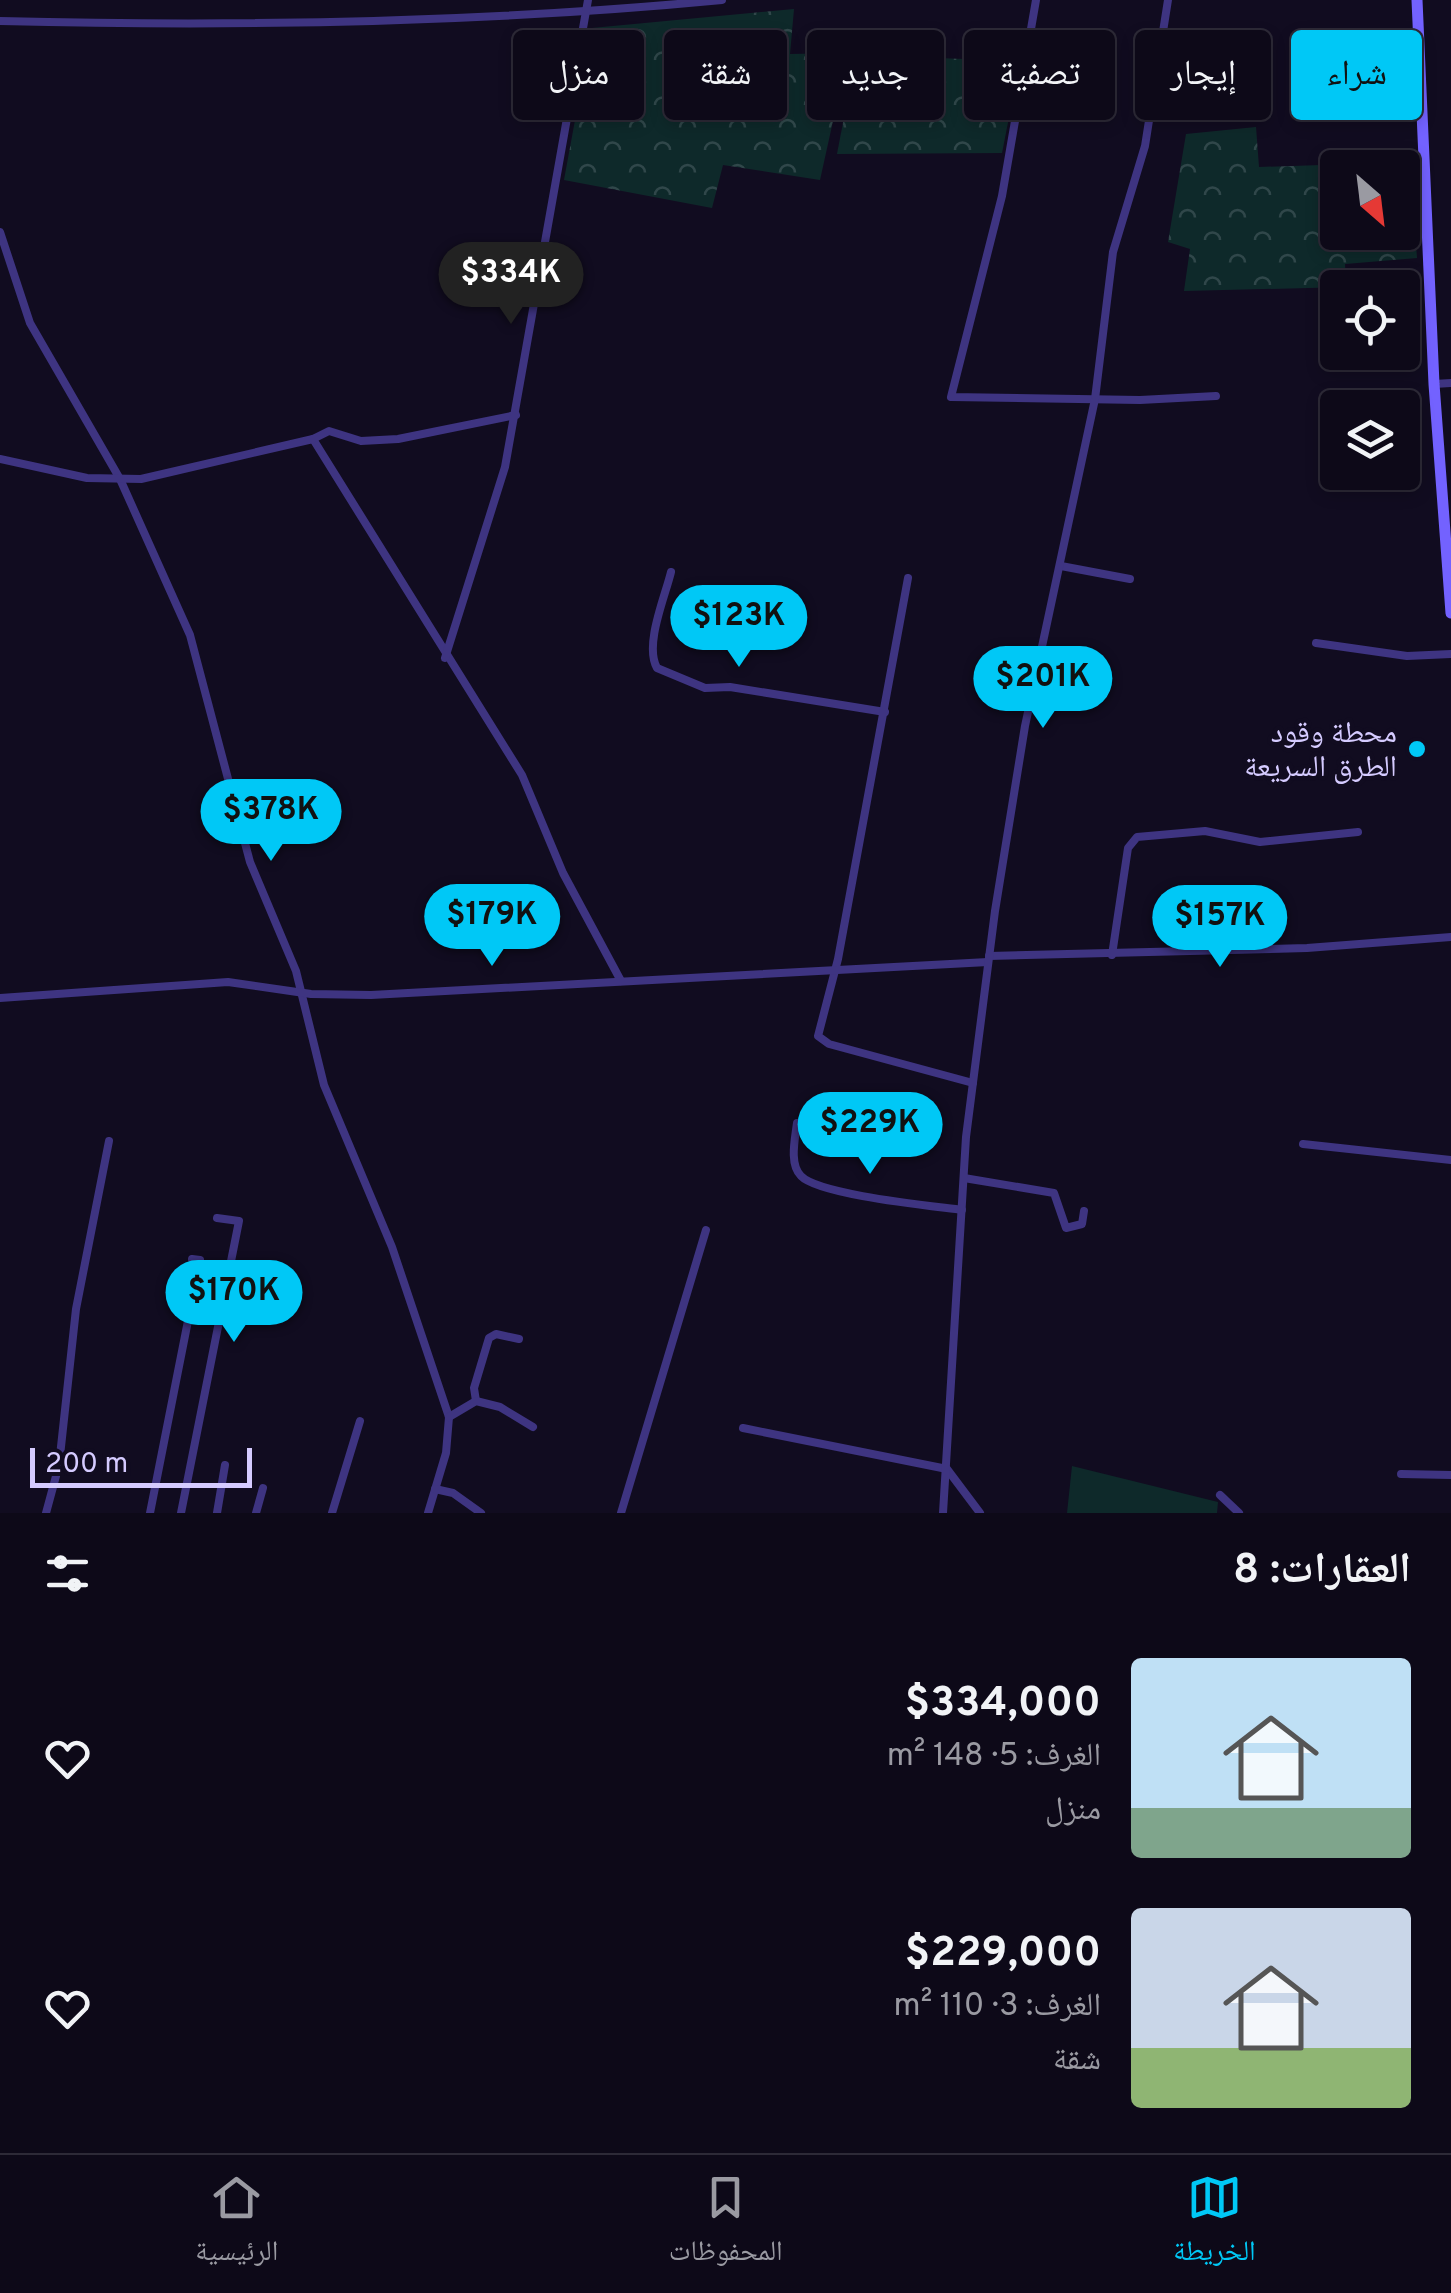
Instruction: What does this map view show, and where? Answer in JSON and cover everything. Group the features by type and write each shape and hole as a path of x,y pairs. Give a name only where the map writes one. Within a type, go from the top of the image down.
{"street":[{"path":"445,658 494,512 516,415 588,0"},
{"path":"0,21 282,23 586,13 722,0"},
{"path":"1036,0 1002,196 951,397 1216,396"},
{"path":"943,1513 964,1178 989,959 1025,726 1094,399 1113,252 1144,146 1168,0"},
{"path":"1416,0 1434,384 1451,613"},
{"path":"0,232 30,323 120,480 186,624 250,862 302,993 328,1098 392,1247 449,1417 446,1454 428,1513"},
{"path":"1434,384 1451,383"},
{"path":"0,459 87,478 167,476 212,460 312,439 329,431 361,441 398,439 516,415"},
{"path":"312,439 522,776 563,873 622,981"},
{"path":"1060,566 1130,579"},
{"path":"671,572 655,640 653,660 657,668 704,688 730,687 884,712"},
{"path":"908,578 835,969 818,1026 820,1041 972,1083"},
{"path":"1316,643 1408,656 1451,654"},
{"path":"1112,955 1128,848 1137,837 1205,831 1260,842 1358,832"},
{"path":"0,998 228,982 302,993 371,995 1451,937"},
{"path":"796,1123 795,1166 805,1180 890,1200 962,1210"},
{"path":"46,1513 59,1465 76,1308 109,1140"},
{"path":"1303,1144 1451,1160"},
{"path":"964,1178 1054,1192 1066,1228 1082,1224 1084,1211"},
{"path":"182,1513 239,1221 217,1218"},
{"path":"621,1513 706,1230"},
{"path":"150,1513 200,1260 192,1258"},
{"path":"476,1401 473,1391 489,1338 496,1334 519,1339"},
{"path":"449,1417 476,1401 500,1406 533,1427"},
{"path":"332,1513 360,1421"},
{"path":"743,1428 947,1470 980,1513"},
{"path":"218,1513 225,1465"},
{"path":"1401,1474 1451,1475"},
{"path":"256,1513 262,1488"},
{"path":"435,1489 453,1493 481,1513"},
{"path":"1220,1494 1239,1513"}],"green space":[{"path":"794,9 790,54 807,54 807,120 833,120 820,180 723,165 712,208 564,180 575,120 644,120 644,30 592,28"},
{"path":"944,58 964,59 964,120 1008,120 1002,153 837,154 844,120 944,120"},
{"path":"1256,127 1259,167 1320,165 1320,250 1416,250 1417,258 1345,264 1345,270 1320,270 1320,288 1184,291 1190,249 1168,242 1186,134"},
{"path":"1072,1466 1218,1502 1217,1513 1067,1513"}],"place":[{"name":"محطة وقود الطرق السريعة","path":"1417,749"}]}
